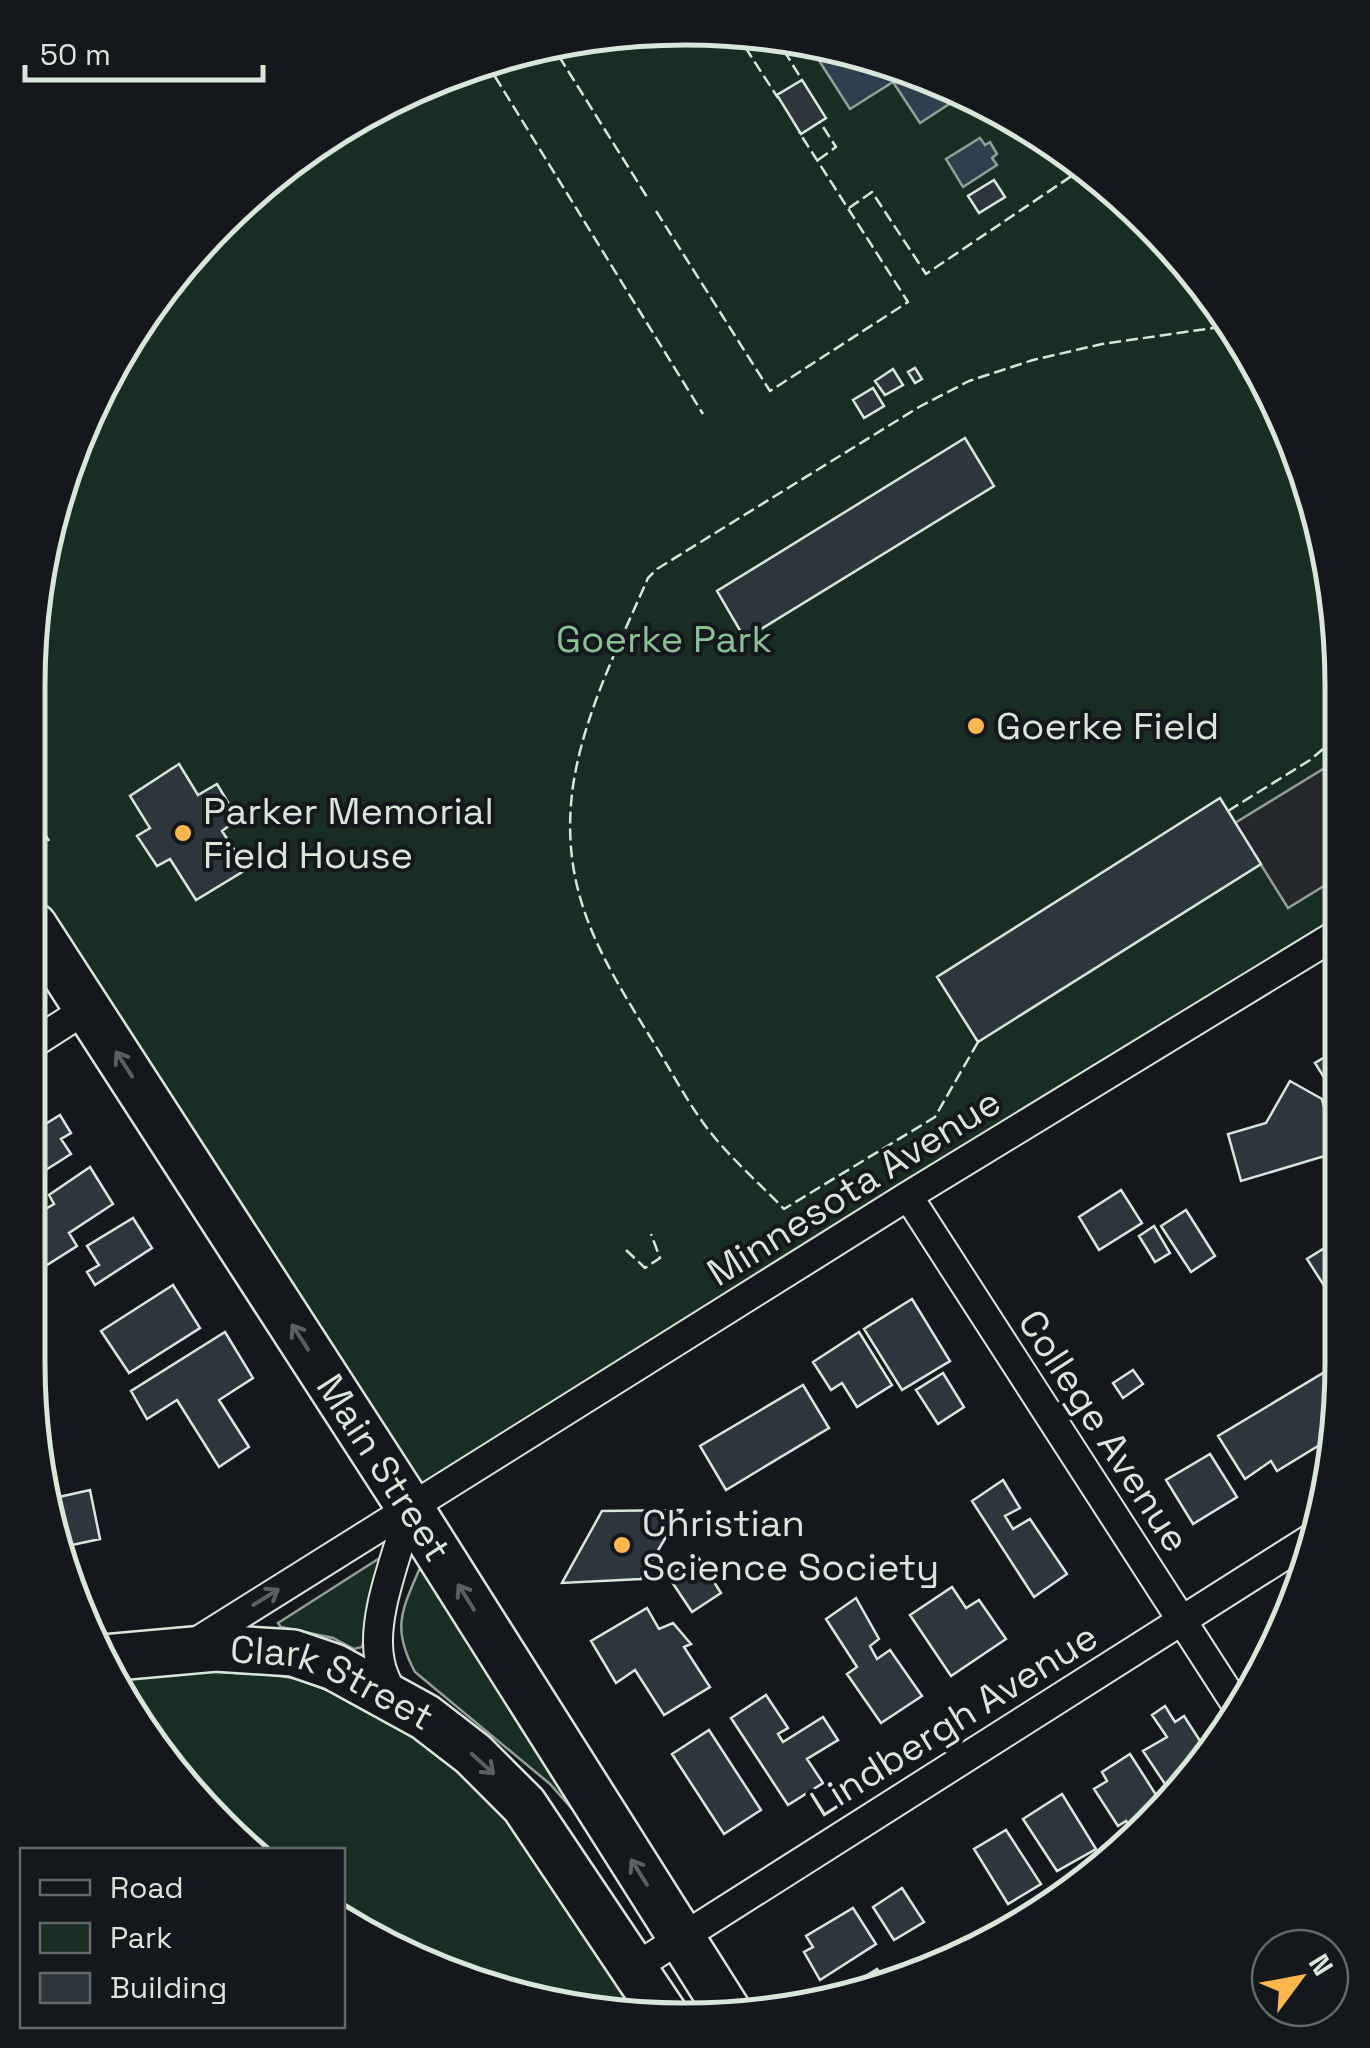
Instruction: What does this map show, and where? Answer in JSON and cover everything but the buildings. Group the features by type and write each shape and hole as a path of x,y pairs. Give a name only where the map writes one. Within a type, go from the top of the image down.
{"main road":[{"name":"Main Street","path":"45,943 410,1508 722,2002"},
{"name":"Clark Street","path":"117,1657 251,1648 293,1653 334,1667 395,1700 473,1754 524,1805 656,2002"}],"street":[{"name":"Minnesota Avenue","path":"184,1650 908,1196 1325,942"},
{"path":"45,1036 88,1008"},
{"name":"College Avenue","path":"908,1196 1231,1696"},
{"path":"395,1700 380,1664 378,1638 383,1604 410,1508"},
{"name":"Lindbergh Avenue","path":"634,1968 1298,1546"}],"green space":[{"name":"Goerke Park","path":"643,46 769,50 891,79 1005,131 1075,177 1107,204 1138,232 1193,295 1259,402 1291,479 1320,601 1325,685 1325,942 410,1508 45,945 46,643 57,560 79,479 131,365 177,295 204,263 232,232 295,177 402,111 519,67 601,50"},
{"path":"386,1554 362,1647 354,1649 333,1638 281,1627 278,1623"},
{"path":"419,1570 425,1572 581,1819 550,1784 415,1672 401,1632"},
{"path":"120,1664 275,1675 298,1679 358,1702 448,1757 503,1813 631,2001 560,1991 479,1969 402,1937 345,1905 345,1848 268,1848 232,1816 177,1753"}],"shaded area":[{"path":"1325,768 1325,885 1288,908 1235,823"}],"water":[{"path":"818,59 891,79 950,103 920,123 893,82 850,109"},
{"path":"980,138 985,145 990,142 997,154 992,158 997,165 963,187 946,159"}],"fence":[{"path":"746,48 778,98"},
{"path":"785,53 802,80"},
{"path":"559,57 647,197"},
{"path":"494,75 703,414"},
{"path":"818,160 836,147 820,122"},
{"path":"656,211 770,391 908,302 799,132"},
{"path":"849,208 872,192 926,274 1073,175"},
{"path":"978,1042 935,1117 784,1209 723,1147 697,1113 599,947 577,888 572,856 573,786 585,732 614,654 648,578 657,569 919,407 969,381 1033,360 1102,344 1216,328"},
{"path":"1228,811 1325,747"},
{"path":"45,835 49,841"},
{"path":"626,1250 645,1268 660,1258 651,1234"}],"place":[{"name":"Goerke Field","path":"976,726"},
{"name":"Parker Memorial Field House","path":"183,833"},
{"name":"Christian Science Society","path":"622,1545"}]}
